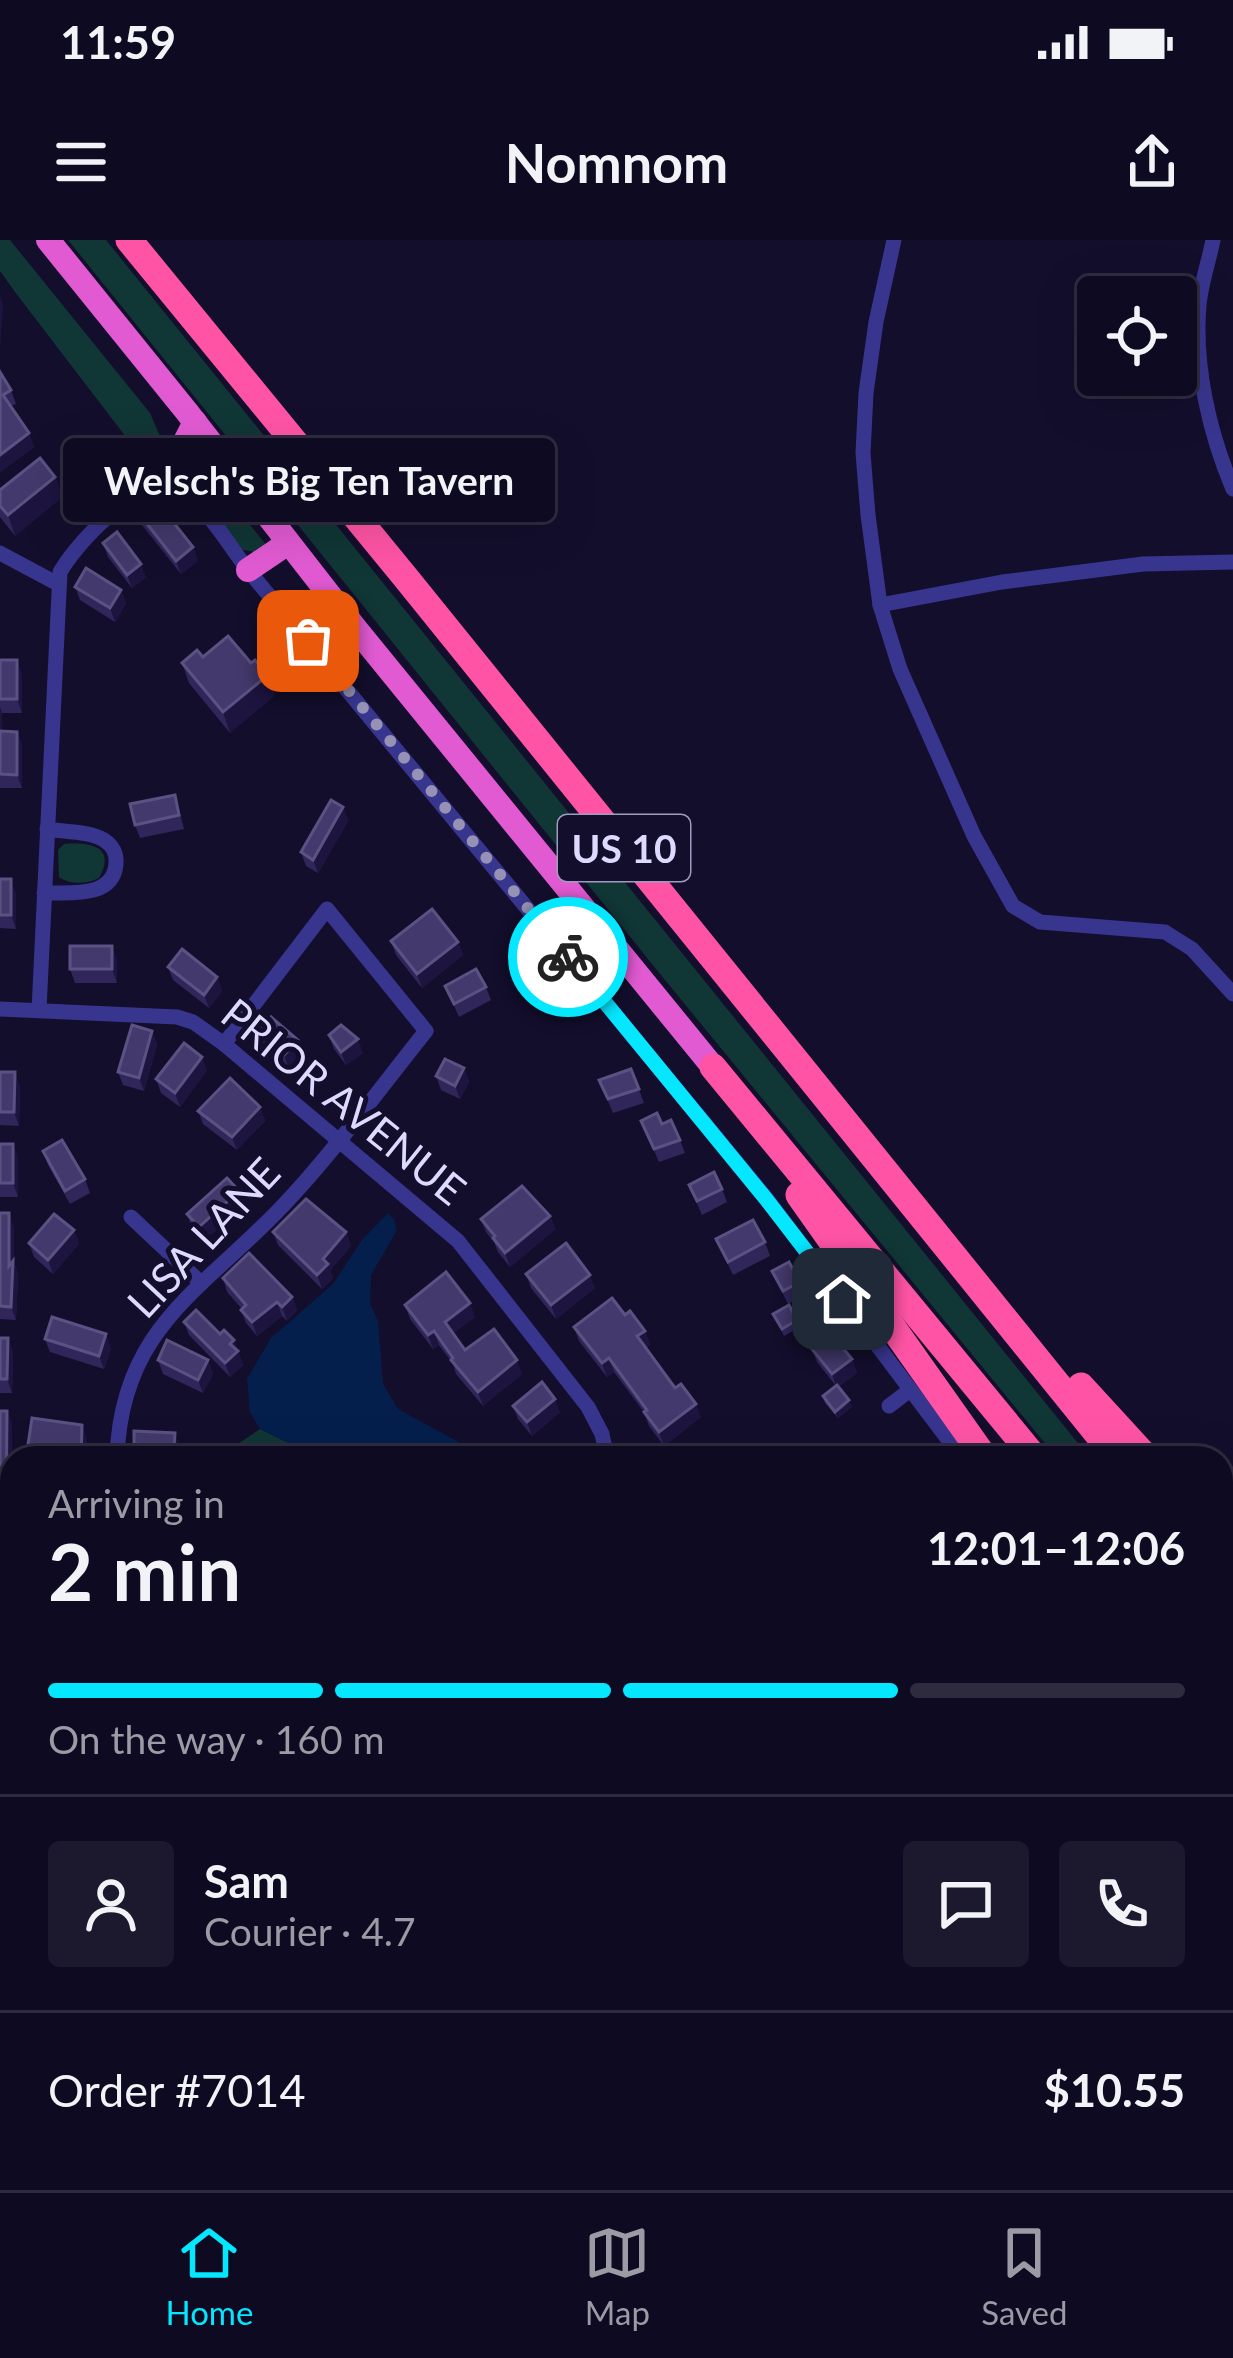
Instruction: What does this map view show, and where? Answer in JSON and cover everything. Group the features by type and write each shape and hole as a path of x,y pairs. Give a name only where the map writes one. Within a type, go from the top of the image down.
{"highway":[{"name":"US 10","path":"48,240 288,543 1025,1446"},
{"name":"US 10","path":"129,240 1107,1446"},
{"path":"172,491 176,459 191,417"},
{"path":"248,570 288,543"},
{"path":"713,1066 976,1446"},
{"path":"968,1272 1136,1446"}],"street":[{"path":"894,240 866,393 863,453 868,515 880,604 900,669 974,836 1013,906 1040,922 1166,932 1192,949 1233,994"},
{"path":"1213,240 1199,303 1200,357 1212,425 1233,489"},
{"path":"39,1010 60,572 83,539 138,496 172,491 195,502 766,1199 953,1446"},
{"path":"0,553 58,584"},
{"path":"880,604 1142,564 1233,562"},
{"path":"44,892 99,890 113,878 116,868 110,844 98,837 47,829"},
{"name":"LISA LANE","path":"119,1446 128,1385 155,1335 200,1282 272,1218 426,1031 327,910 224,1043"},
{"name":"PRIOR AVENUE","path":"0,1009 177,1016 224,1043 458,1241 588,1407 604,1446"},
{"path":"131,1217 200,1282"},
{"path":"889,1406 910,1390"}],"green space":[{"path":"0,240 10,240 150,413 165,448 163,466 152,471 15,292 0,271"},
{"path":"68,240 106,240 1080,1446 1047,1446"},
{"path":"195,457 268,547 254,552 239,549 189,475 189,462"},
{"path":"64,844 98,848 105,859 99,878 79,883 59,877 58,850"},
{"path":"260,1429 295,1446 235,1446"}],"water":[{"path":"388,1213 395,1221 396,1232 371,1275 370,1303 378,1321 383,1384 398,1409 465,1446 295,1446 260,1429 250,1412 247,1379 271,1338 333,1284 362,1240"}],"building":[{"path":"0,372 11,390 3,395 29,433 0,455"},
{"path":"40,458 55,477 8,515 0,506 0,490"},
{"path":"154,498 193,547 176,561 137,511"},
{"path":"117,532 141,564 127,575 103,543"},
{"path":"86,568 121,590 110,608 75,587"},
{"path":"228,636 268,675 223,712 182,663 197,650 203,657"},
{"path":"0,660 17,660 17,699 0,699"},
{"path":"0,731 17,732 17,775 0,774"},
{"path":"175,795 179,815 135,825 130,804"},
{"path":"331,800 343,807 313,860 301,852"},
{"path":"0,879 11,879 11,915 0,915"},
{"path":"432,909 458,942 417,974 391,941"},
{"path":"70,946 112,946 112,969 70,969"},
{"path":"182,949 217,977 204,995 168,967"},
{"path":"476,969 486,987 454,1004 445,986"},
{"path":"271,1017 298,1040 284,1055 258,1034"},
{"path":"132,1025 152,1031 139,1078 118,1072"},
{"path":"341,1025 358,1039 341,1052 329,1035"},
{"path":"184,1043 202,1057 175,1093 156,1079"},
{"path":"445,1059 464,1068 455,1086 436,1076"},
{"path":"631,1069 639,1089 608,1099 599,1080"},
{"path":"0,1072 15,1072 14,1112 0,1112"},
{"path":"230,1078 260,1107 232,1137 198,1111"},
{"path":"657,1113 662,1124 671,1120 680,1140 654,1149 641,1121"},
{"path":"62,1140 85,1179 65,1191 43,1151"},
{"path":"0,1144 13,1144 13,1183 0,1183"},
{"path":"714,1172 722,1189 697,1201 689,1185"},
{"path":"227,1178 239,1191 199,1227 187,1214"},
{"path":"522,1186 550,1216 505,1253 481,1219"},
{"path":"306,1199 346,1232 323,1259 328,1264 317,1275 273,1232"},
{"path":"0,1213 9,1213 11,1307 0,1306"},
{"path":"54,1214 74,1230 48,1260 29,1243"},
{"path":"753,1220 765,1242 728,1262 716,1239"},
{"path":"566,1243 590,1275 551,1305 526,1274"},
{"path":"249,1253 292,1297 282,1307 277,1302 252,1322 241,1310 246,1305 223,1278"},
{"path":"789,1262 800,1282 783,1291 772,1271"},
{"path":"446,1272 470,1303 445,1322 465,1350 494,1329 517,1360 478,1392 434,1331 428,1335 405,1305"},
{"path":"612,1298 645,1331 637,1336 675,1388 681,1384 696,1404 659,1432 609,1358 602,1363 574,1327"},
{"path":"789,1305 797,1320 782,1329 773,1314"},
{"path":"196,1310 220,1334 224,1330 234,1340 230,1344 238,1351 225,1363 184,1322"},
{"path":"52,1317 106,1334 99,1356 45,1339"},
{"path":"831,1334 852,1359 832,1374 812,1349"},
{"path":"0,1338 8,1338 7,1379 0,1379"},
{"path":"167,1340 208,1360 198,1380 158,1360"},
{"path":"542,1382 555,1399 527,1422 513,1406"},
{"path":"837,1385 849,1400 835,1412 823,1396"},
{"path":"0,1411 7,1411 7,1446 0,1446"},
{"path":"32,1418 82,1425 81,1446 28,1446"},
{"path":"134,1431 175,1433 174,1446 134,1444"}],"way so far":[{"path":"308,641 568,957"}],"place":[{"name":"Welsch's Big Ten Tavern","path":"308,641"}],"route":[{"path":"568,957 843,1299"}]}
